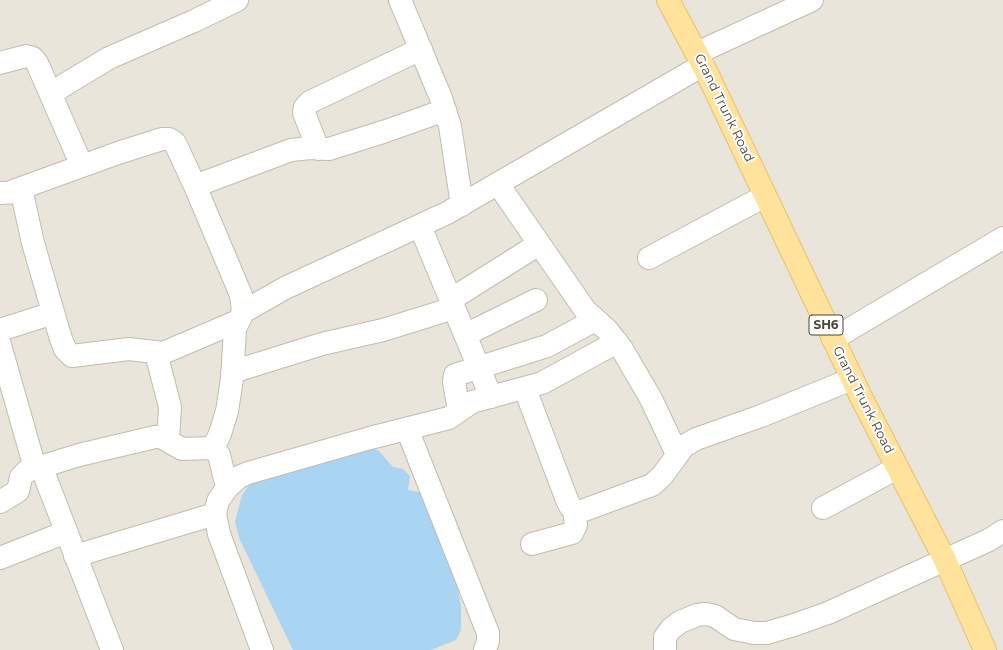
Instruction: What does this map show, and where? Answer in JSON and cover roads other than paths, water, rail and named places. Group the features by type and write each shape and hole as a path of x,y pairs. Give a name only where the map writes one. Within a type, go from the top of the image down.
{"main road":[{"name":"Grand Trunk Road","path":"672,2 852,379 945,560 984,650"}],"street":[{"path":"400,0 445,110 450,126 462,205"},
{"path":"6,192 21,194 26,205 33,243 53,313 65,349 72,356 129,349 156,353 171,350 240,317 285,288 462,205 700,59 812,0"},
{"path":"51,93 109,58 225,3"},
{"path":"318,149 304,113 305,107 310,102 420,49"},
{"path":"0,63 26,56 33,58 41,70 82,166"},
{"path":"196,186 291,150 300,148 329,149 445,110"},
{"path":"6,192 118,153 162,140 169,139 175,143 196,186 242,295 240,317 235,329 232,372 225,422 213,448"},
{"path":"498,184 584,310 607,330 617,342 638,376 677,454"},
{"path":"649,258 765,196"},
{"path":"420,226 491,397"},
{"path":"833,339 1003,238"},
{"path":"232,372 322,344 383,330 452,304 539,244"},
{"path":"465,335 536,300"},
{"path":"0,330 53,313"},
{"path":"459,411 454,377 458,373 548,346 595,320"},
{"path":"262,650 219,534 215,514 218,501 227,488 248,473 370,438 449,418 472,402 525,388 556,376 617,342"},
{"path":"0,345 4,378 38,467 66,532 112,650"},
{"path":"156,353 170,407 168,440"},
{"path":"574,511 584,510 652,485 662,476 684,446 696,439 761,416 852,379"},
{"path":"525,388 567,500 574,511 576,525 572,533 532,544"},
{"path":"407,429 488,634 488,642 485,650"},
{"path":"0,502 18,491 23,474 38,467 79,455 155,437 168,440 182,449 213,448"},
{"path":"213,448 219,455 227,488"},
{"path":"823,508 898,468"},
{"path":"75,556 215,514"},
{"path":"665,650 665,637 671,629 680,622 697,615 706,614 716,616 734,629 743,632 767,633 828,613 945,560 1003,531"},
{"path":"0,558 66,532"}],"water":[{"path":"367,445 379,451 393,467 403,469 410,476 408,490 423,493 455,573 461,606 461,630 456,640 431,650 293,650 240,540 235,522 242,495 254,478"}]}
